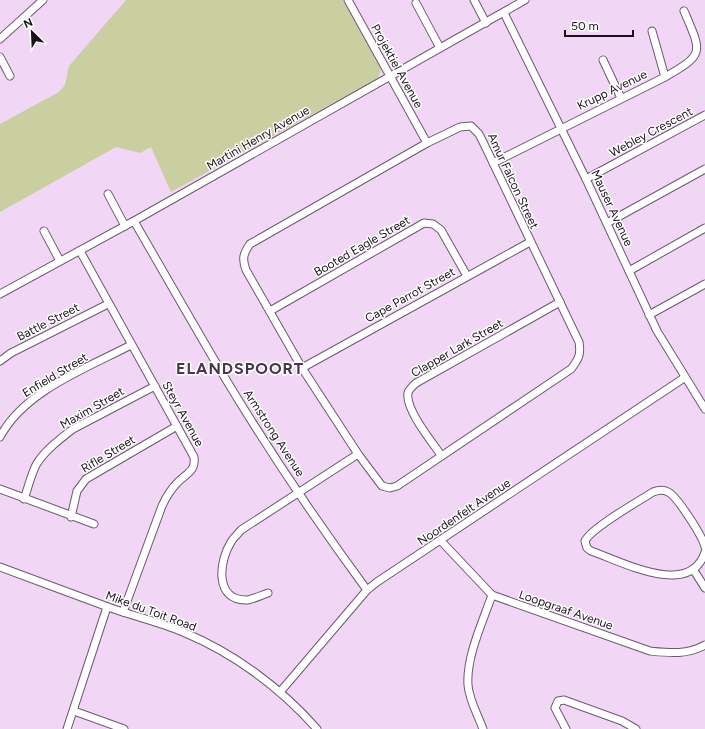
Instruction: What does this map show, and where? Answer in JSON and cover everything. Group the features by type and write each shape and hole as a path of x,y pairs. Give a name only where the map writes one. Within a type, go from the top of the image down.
{"street":[{"path":"0,39 43,0"},
{"name":"Projektiel Avenue","path":"348,0 427,143"},
{"path":"474,0 486,23"},
{"name":"Martini Henry Avenue","path":"0,294 134,221 526,0"},
{"path":"416,3 440,48"},
{"name":"Krupp Avenue","path":"493,162 665,77 691,62 697,53 694,36 684,11"},
{"name":"Mauser Avenue","path":"504,13 586,179 649,315 684,378 705,409"},
{"path":"652,31 665,77"},
{"path":"0,57 10,76"},
{"path":"603,60 621,98"},
{"name":"Webley Crescent","path":"586,179 705,115"},
{"name":"Amur Falcon Street","path":"471,126 479,134 493,162 579,342 581,352 578,361 571,369 397,486 390,488 382,486 358,454 302,368 246,270 242,261 244,252 250,244 427,143 460,127 471,126"},
{"path":"607,223 705,169"},
{"path":"108,194 125,226"},
{"name":"Armstrong Avenue","path":"134,221 226,379 299,493 367,590"},
{"name":"Booted Eagle Street","path":"270,311 424,223 433,224 441,230 467,276"},
{"path":"629,271 705,228"},
{"path":"44,231 60,261"},
{"name":"Cape Parrot Street","path":"302,368 530,242"},
{"name":"Steyr Avenue","path":"80,250 108,304 176,426 191,448 195,464 191,472 178,482 168,493 123,612"},
{"path":"649,315 705,284"},
{"name":"Clapper Lark Street","path":"441,455 413,411 408,400 410,388 416,383 560,302"},
{"name":"Battle Street","path":"0,361 11,353 108,304"},
{"name":"Enfield Street","path":"0,437 14,416 28,402 74,375 132,345"},
{"name":"Noordenfelt Avenue","path":"280,692 367,590 376,582 441,541 684,378"},
{"name":"Maxim Street","path":"24,499 37,465 43,456 64,436 73,429 155,386"},
{"name":"Rifle Street","path":"71,517 76,491 86,479 176,426"},
{"path":"268,593 248,600 239,599 228,593 224,587 221,574 224,556 231,541 241,530 358,454"},
{"path":"0,489 71,517 94,524"},
{"path":"705,547 700,534 675,498 668,491 663,490 653,492 600,526 591,533 585,541 587,548 591,551 658,575 685,574 693,569 704,557 705,552"},
{"name":"Loopgraaf Avenue","path":"441,541 492,595 650,651 677,653 688,652 705,645"},
{"name":"Mike du Toit Road","path":"0,567 107,607 183,632 215,648 250,669 280,692 317,729"},
{"path":"693,569 705,588"},
{"path":"483,729 472,703 468,686 468,674 471,659 492,595"},
{"path":"67,729 107,607"},
{"path":"566,729 555,708 558,701 564,700 622,721 636,729"},
{"path":"74,711 124,729"}],"green space":[{"path":"126,0 343,0 379,64 381,71 377,79 171,192 151,147 140,153 116,147 0,212 0,124 59,92 65,85 69,66"}],"district":[{"name":"ELANDSPOORT","path":"240,368"}]}
